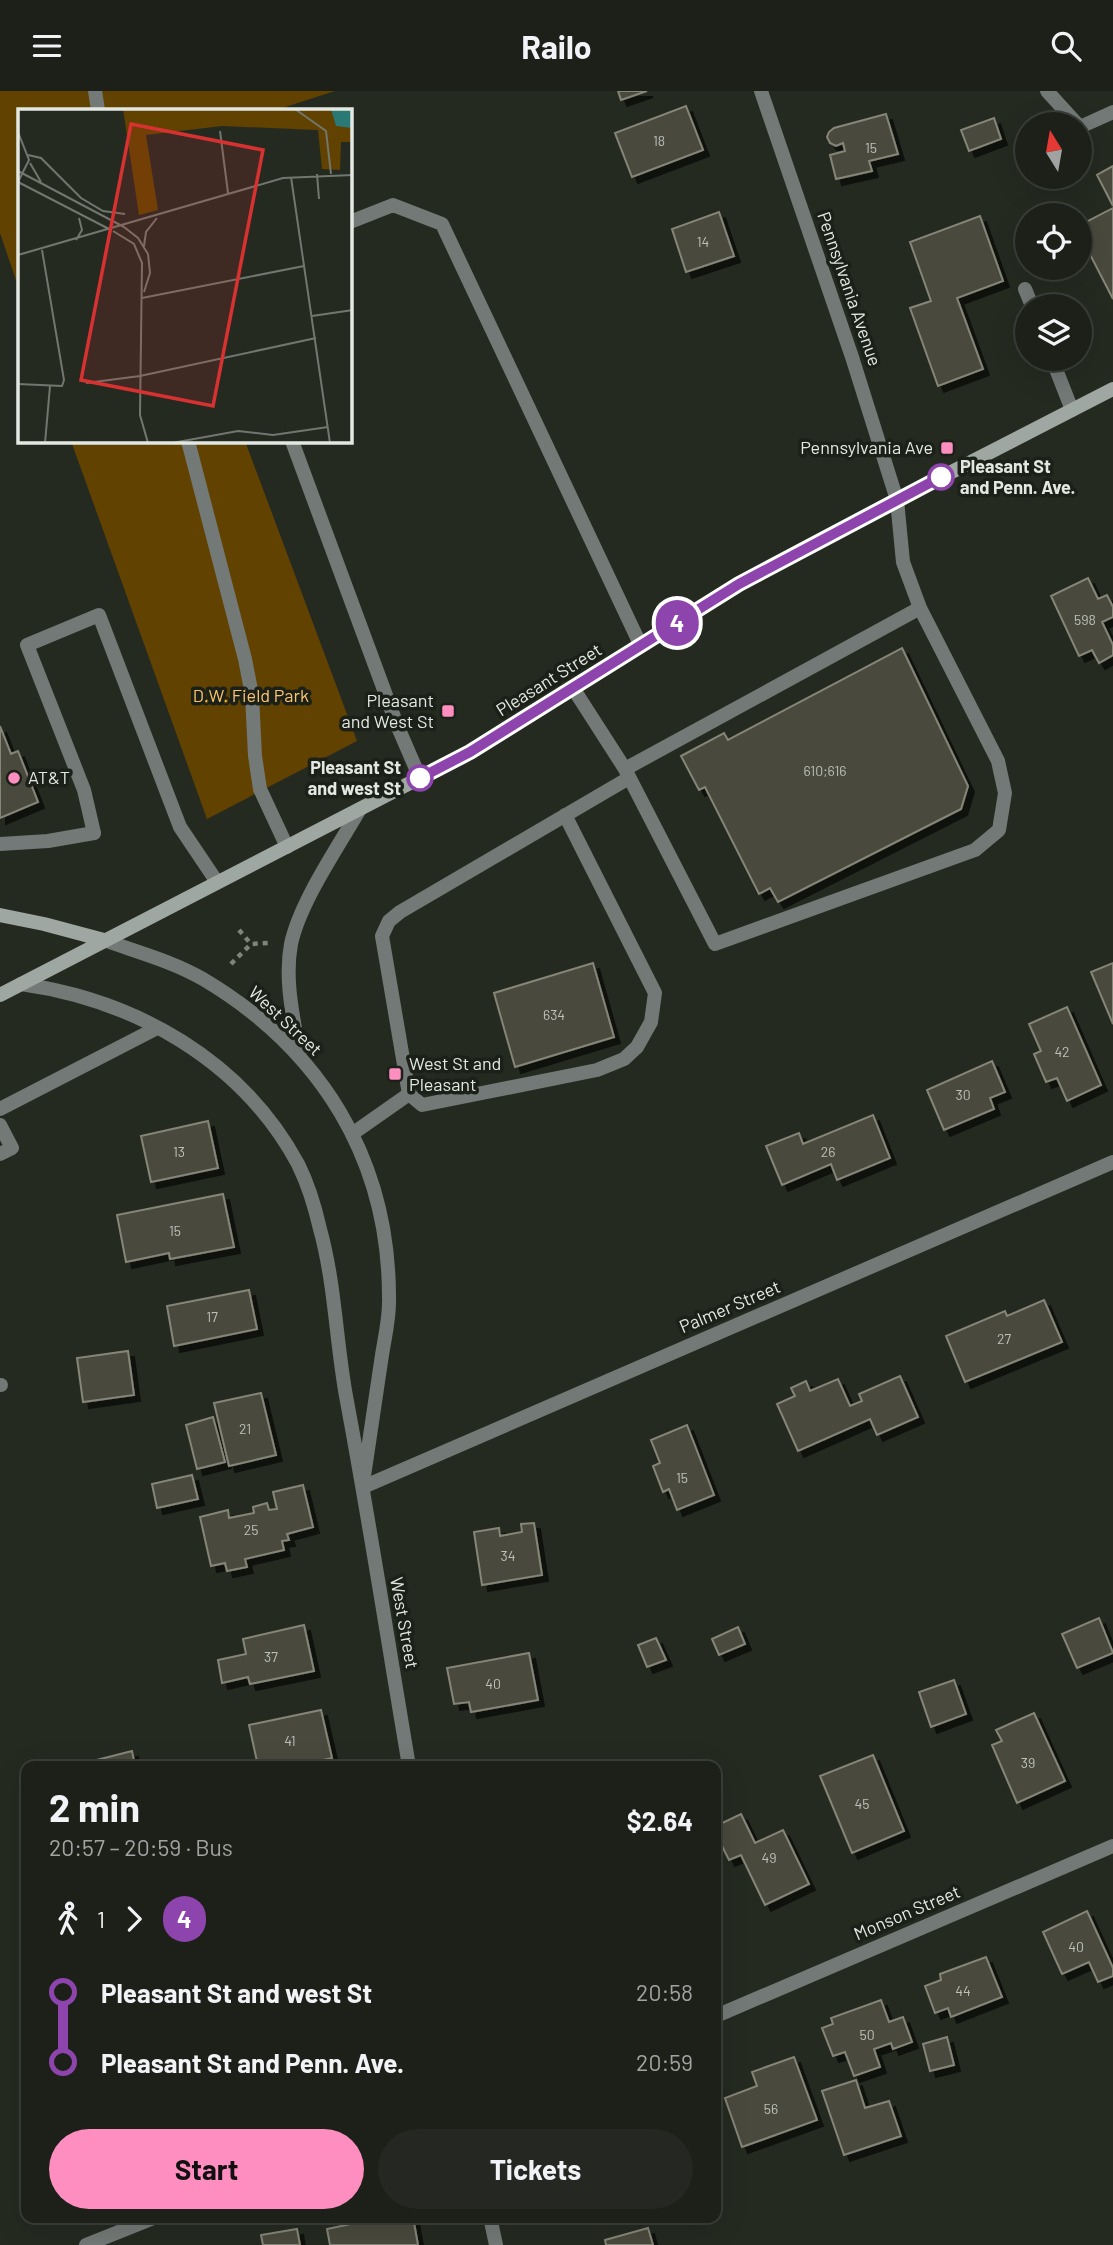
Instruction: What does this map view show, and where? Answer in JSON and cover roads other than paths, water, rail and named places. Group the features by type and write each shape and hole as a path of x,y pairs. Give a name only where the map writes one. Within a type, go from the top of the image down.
{"main road":[{"name":"Pleasant Street","path":"0,995 470,752 739,584 1113,389"},
{"path":"0,915 104,940"},
{"path":"0,982 20,984"}],"street":[{"path":"95,91 98,109"},
{"name":"Pennsylvania Avenue","path":"627,774 715,944 975,850 999,830 1005,793 998,761 920,608 903,562 897,500 852,357 761,91"},
{"path":"1047,91 1066,112"},
{"path":"1092,121 1113,112"},
{"path":"352,221 393,205 442,224 641,646"},
{"path":"1025,289 1027,294"},
{"path":"1057,371 1072,410"},
{"path":"189,443 245,659 252,695 255,756 260,789 287,847"},
{"path":"293,443 397,725 420,778"},
{"path":"565,815 655,993 652,1022 637,1047 624,1059 597,1070 422,1105 409,1094 382,936 389,921 565,815 627,774 920,608"},
{"path":"0,844 48,841 94,833 84,790 27,645 99,615 180,827 217,882"},
{"path":"573,688 627,774"},
{"path":"300,1057 290,994 291,946 296,925 360,809"},
{"name":"West Street","path":"104,940 156,958 201,978 251,1013 300,1057 324,1087 352,1134 369,1170 379,1203 386,1236 390,1301 363,1487"},
{"name":"West Street","path":"20,984 88,998 157,1028 214,1062 260,1108 299,1166 321,1231 343,1380 408,1761"},
{"path":"0,1109 157,1028"},
{"path":"352,1134 409,1094"},
{"path":"0,1125 12,1148 0,1154"},
{"name":"Palmer Street","path":"363,1487 1113,1162"},
{"name":"Monson Street","path":"721,2014 1113,1846"},
{"path":"86,2245 141,2223"},
{"path":"491,2223 496,2245"}],"place":[{"name":"Pennsylvania Ave","path":"947,448"},
{"name":"Pleasant St and Penn. Ave.","path":"941,477"},
{"name":"Pleasant and West St","path":"448,711"},
{"name":"AT&T","path":"14,778"},
{"name":"Pleasant St and west St","path":"420,778"},
{"name":"West St and Pleasant","path":"395,1074"}],"park label":[{"name":"D.W. Field Park","path":"251,696"}]}
